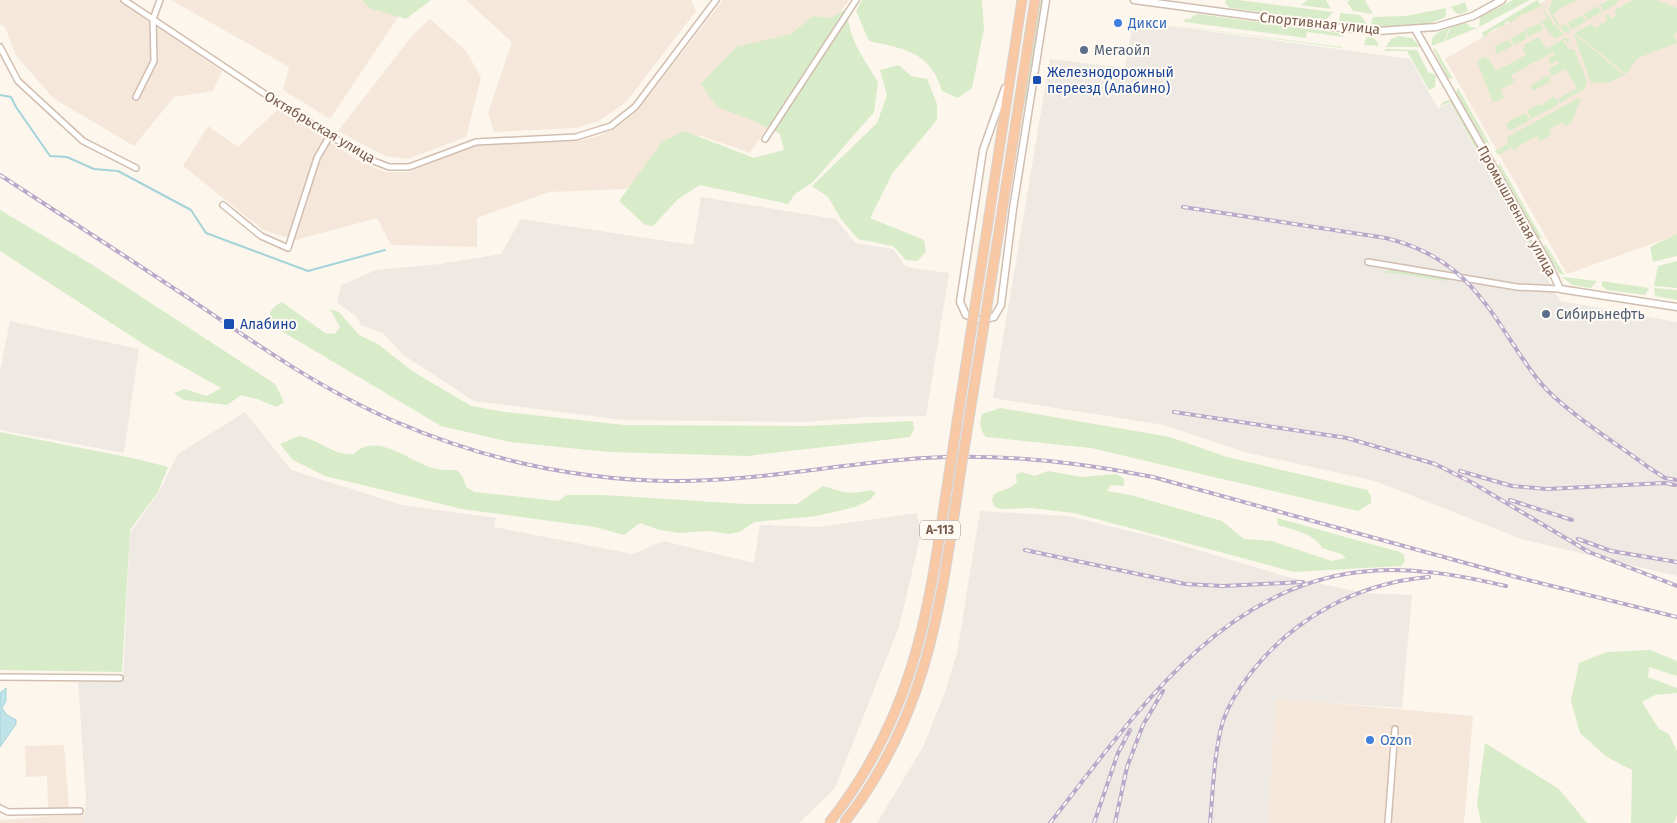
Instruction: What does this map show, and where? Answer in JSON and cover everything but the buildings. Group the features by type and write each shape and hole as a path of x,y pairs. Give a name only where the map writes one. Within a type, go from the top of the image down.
{"highway":[{"name":"А-113","path":"829,823 853,791 878,750 899,706 917,653 932,583 1022,0"},
{"name":"А-113","path":"844,823 863,798 888,756 909,711 928,656 943,585 1034,0"}],"street":[{"name":"Октябрьская улица","path":"124,0 330,136 366,158 388,167 409,167 476,142 576,137 611,126 635,107 716,0"},
{"path":"136,96 154,61 153,19 160,0"},
{"path":"765,139 856,0"},
{"path":"1015,50 1000,106 987,137 979,167 960,302 963,311 975,319 990,319 1000,309 1046,0"},
{"name":"Спортивная улица","path":"1134,0 1368,30 1436,27 1473,16 1502,0"},
{"name":"Промышленная улица","path":"1416,29 1549,265 1560,289 1677,307"},
{"path":"0,47 18,81 83,141 136,168"},
{"path":"1012,143 1030,99"},
{"path":"223,205 261,236 288,248 318,158 330,136"},
{"path":"1368,262 1517,287 1560,289"},
{"path":"0,677 120,678"},
{"path":"1388,823 1395,729"},
{"path":"0,808 8,812 80,811"}],"shaded area":[{"path":"0,0 119,0 222,71 213,91 174,97 134,146 53,98 15,54 5,27 0,24"},
{"path":"171,0 384,0 400,14 330,119 283,90 289,67"},
{"path":"466,0 691,0 696,11 626,102 599,121 576,128 494,132 488,113 512,42"},
{"path":"723,0 849,0 786,87 769,124 750,153 699,135 649,188 549,192 477,218 477,247 391,245 377,218 296,240 263,230 183,166 208,126 238,147 278,109 361,162 385,172 410,172 476,145 578,141 599,136 616,128 637,111"},
{"path":"1546,0 1677,0 1677,235 1567,274 1445,59"},
{"path":"430,19 466,51 481,77 466,137 408,159 385,156 338,131 412,36"},
{"path":"1133,21 1410,59 1438,108 1450,103 1560,301 1677,322 1677,576 1521,539 1375,481 1248,453 1164,425 993,398 1050,59 1125,68"},
{"path":"701,197 836,219 855,243 893,249 906,267 949,273 926,416 868,417 806,422 623,420 474,401 403,355 384,334 361,325 356,316 337,303 341,285 376,270 440,264 501,254 521,219 693,245"},
{"path":"10,321 139,349 124,453 0,430 0,372"},
{"path":"245,412 291,470 402,505 496,518 494,527 633,554 663,541 754,563 760,525 818,527 917,513 921,534 899,627 835,788 799,823 84,823 86,799 78,682 123,682 130,533 159,492 178,454"},
{"path":"980,511 1068,516 1158,538 1288,577 1365,593 1412,595 1402,708 1279,699 1275,703 1268,823 877,823 923,747 944,695 957,653"},
{"path":"1279,698 1473,716 1464,823 1268,823 1275,703"},
{"path":"64,745 69,808 48,808 47,776 26,777 25,746"},
{"path":"84,814 84,823 0,823 0,820"}],"green space":[{"path":"362,0 431,0 406,19 369,8"},
{"path":"862,0 982,0 984,29 972,88 958,98 942,91 937,78 924,60 905,50 869,41 856,11"},
{"path":"1039,0 1043,0 1029,90 1022,111"},
{"path":"1226,0 1333,12 1325,21 1230,8 1225,3"},
{"path":"1309,0 1326,0 1331,9 1300,5"},
{"path":"1350,0 1365,0 1373,14 1353,11 1347,2"},
{"path":"1513,0 1530,0 1479,27 1480,17"},
{"path":"1537,0 1564,34 1555,39 1541,22 1547,18 1541,6 1524,13 1510,23 1508,21 1505,23 1506,25 1494,29 1484,37 1482,33"},
{"path":"1552,0 1579,0 1567,4 1553,14 1560,27 1566,24 1570,31 1566,33 1556,24 1549,11"},
{"path":"1609,0 1617,0 1618,3 1604,11 1600,5"},
{"path":"1633,0 1656,0 1677,8 1677,32 1674,35 1677,43 1638,58 1626,74 1575,33 1591,24 1595,28 1607,21 1606,15 1609,15 1612,19 1616,16 1615,10"},
{"path":"1465,2 1468,11 1460,14 1456,13 1451,7"},
{"path":"1598,6 1602,12 1588,20 1584,14"},
{"path":"1446,8 1446,16 1430,23 1410,26 1370,26 1373,17 1406,16"},
{"path":"846,9 850,30 862,56 878,82 874,112 813,182 795,194 788,204 700,185 678,199 653,226 645,225 619,201 662,142 684,131 754,158 784,150 780,134 752,120 717,107 701,84 736,47 791,34 813,16 831,18"},
{"path":"1340,13 1360,15 1369,26 1339,23"},
{"path":"1198,14 1340,33 1344,37 1307,32 1306,38 1184,22 1185,19 1191,19 1192,16"},
{"path":"1582,15 1586,21 1572,30 1568,23"},
{"path":"1147,22 1342,47 1342,48"},
{"path":"1465,22 1471,27 1477,28 1445,41 1451,27"},
{"path":"1540,23 1543,29 1529,37 1525,30"},
{"path":"1450,28 1444,41 1432,46 1434,36"},
{"path":"1524,31 1527,38 1514,45 1510,39"},
{"path":"1574,34 1624,75 1609,82 1591,83"},
{"path":"1370,36 1376,40 1379,46 1364,45 1366,38"},
{"path":"1399,36 1412,38 1420,47 1386,47 1391,39"},
{"path":"1536,38 1540,39 1546,49 1565,38 1569,39 1570,41 1567,43 1566,40 1563,41 1569,49 1574,49 1587,81 1585,88 1560,103 1558,99 1577,88 1566,69 1552,76 1548,69 1559,63 1557,60 1551,64 1548,58 1555,55 1553,52 1511,75 1514,82 1500,90 1504,97 1493,103 1477,61 1484,57 1489,59 1496,71 1526,55 1523,49 1525,48 1524,45"},
{"path":"1508,40 1512,46 1497,54 1494,47"},
{"path":"1435,48 1453,79 1448,78 1433,49"},
{"path":"1385,49 1417,50 1428,72 1436,75 1435,87 1429,90 1407,51 1385,51"},
{"path":"899,65 911,76 927,79 937,104 937,120 892,174 870,218 924,240 926,252 917,261 906,260 893,246 858,239 841,219 828,197 812,186 877,123 887,95 880,70"},
{"path":"1548,75 1551,81 1533,91 1530,86"},
{"path":"1458,88 1489,143 1485,143 1456,93"},
{"path":"1554,96 1559,104 1531,119 1527,111 1539,104 1541,106"},
{"path":"1579,98 1580,101 1571,123 1566,126 1563,122 1549,129 1552,134 1540,141 1537,136 1515,148 1516,154 1512,147 1498,155 1495,151 1508,144 1507,137"},
{"path":"1449,100 1452,102 1539,257 1541,266 1450,102 1440,106 1443,102"},
{"path":"1525,113 1530,120 1510,131 1506,125 1509,121"},
{"path":"1499,162 1542,238 1539,238 1499,168"},
{"path":"0,210 91,264 275,384 284,402 276,407 241,395 227,405 184,400 174,393 184,389 207,396 221,388 148,347 0,251"},
{"path":"1677,234 1677,256 1653,262 1650,247"},
{"path":"1545,244 1563,275 1559,273 1544,247"},
{"path":"1677,261 1677,288 1654,286 1658,266"},
{"path":"1392,269 1449,279 1446,281 1383,272"},
{"path":"1562,277 1597,281 1591,288 1572,285"},
{"path":"1602,281 1649,288 1645,295 1607,290 1602,286"},
{"path":"1654,288 1677,290 1677,300 1655,296"},
{"path":"282,302 325,333 335,334 340,327 330,309 339,312 359,335 378,344 412,371 471,406 505,412 624,425 806,426 913,421 914,429 910,437 748,456 609,452 510,442 441,426 268,323 272,310"},
{"path":"1001,408 1170,437 1227,457 1367,490 1371,496 1371,503 1358,511 1091,448 986,437 982,432 982,414"},
{"path":"0,432 137,459 168,467 158,492 130,530 122,672 0,670"},
{"path":"299,436 346,454 354,454 363,448 373,446 384,447 427,466 457,470 463,477 466,487 475,492 558,501 567,495 604,495 745,504 797,504 823,486 846,492 857,493 870,490 876,493 870,500 855,507 817,516 755,522 739,532 729,534 709,531 679,533 660,530 640,523 624,535 595,527 462,509 325,476 293,460 280,444"},
{"path":"1048,471 1082,477 1117,474 1124,479 1124,486 1111,485 1107,491 1131,495 1222,521 1244,539 1272,541 1332,561 1346,558 1341,554 1322,548 1309,535 1278,525 1277,518 1400,552 1404,555 1405,561 1401,566 1294,572 1074,513 1031,508 1003,509 995,507 992,501 993,495 1015,485 1017,482 1016,475 1022,472 1035,476"},
{"path":"1650,650 1677,661 1677,676 1649,667 1648,677 1677,688 1677,693 1655,695 1642,702 1659,729 1669,734 1677,751 1677,815 1674,823 1631,823 1632,770 1607,757 1580,733 1571,701 1579,663 1607,652"},
{"path":"1485,743 1559,789 1587,823 1481,823 1477,803"}],"water":[{"path":"6,688 6,701 2,708 7,715 16,720 16,724 0,747 0,693"}],"waterway":[{"path":"0,95 11,97 50,156 67,157 94,169 118,171 191,210 206,233 308,271 385,250"}],"railway":[{"path":"0,175 313,380 394,421 461,446 495,456 530,465 600,477 671,481 735,479 893,460 925,458 982,457 1068,463 1153,477 1520,578 1677,617"},
{"path":"1183,207 1386,238 1426,252 1457,273 1483,300 1526,364 1547,390 1558,400 1648,467 1665,478 1677,480"},
{"path":"1174,412 1347,438 1435,464 1471,482 1589,552 1677,586"},
{"path":"1460,471 1512,486 1547,489 1665,483 1675,485"},
{"path":"1510,500 1572,520"},
{"path":"1578,539 1611,551 1677,562"},
{"path":"1025,550 1185,584 1223,586 1303,582"},
{"path":"1050,823 1146,702 1182,664 1221,631 1263,603 1309,583 1360,572 1379,570 1434,573 1506,586"},
{"path":"1210,823 1216,758 1223,721 1238,691 1267,654 1307,620 1352,596 1377,587 1429,577"},
{"path":"1115,823 1127,767 1143,725 1163,691"},
{"path":"1094,823 1118,753 1130,730"}],"place":[{"name":"Дикси","path":"1118,23"},
{"name":"Мегаойл","path":"1084,50"},
{"name":"Железнодорожный переезд (Алабино)","path":"1037,80"},
{"name":"Сибирьнефть","path":"1546,314"},
{"name":"Алабино","path":"229,324"},
{"name":"Ozon","path":"1370,740"}]}
